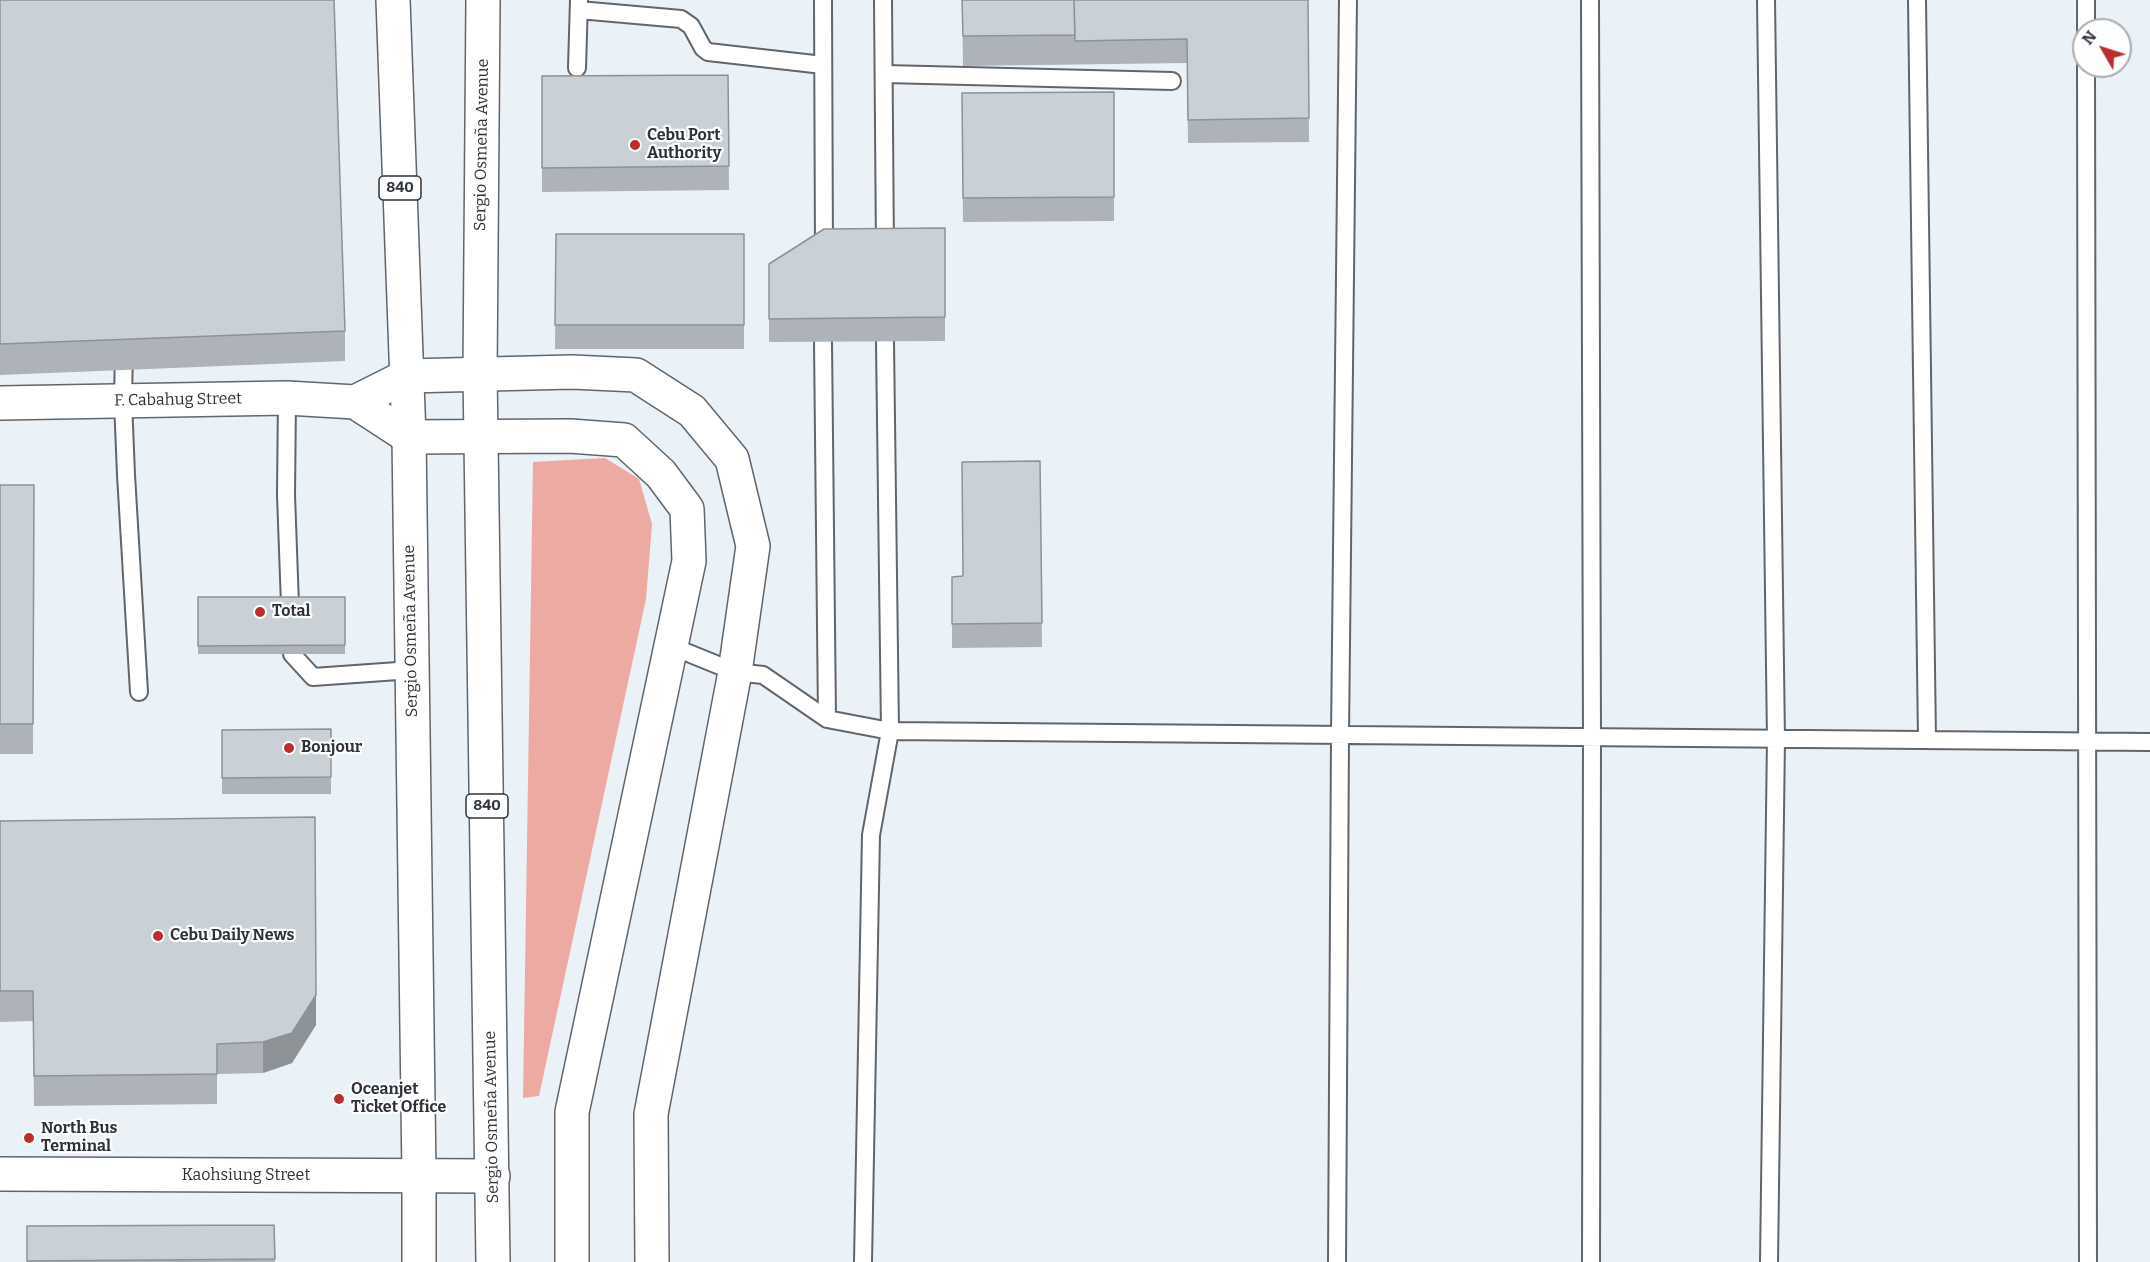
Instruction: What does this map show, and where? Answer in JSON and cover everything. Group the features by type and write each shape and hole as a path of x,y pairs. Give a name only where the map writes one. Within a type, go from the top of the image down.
{"main road":[{"name":"Sergio Osmeña Avenue","path":"393,0 409,437 419,1262"},
{"name":"Sergio Osmeña Avenue","path":"483,0 480,373 493,1262"},
{"name":"F. Cabahug Street","path":"355,402 407,376 572,372 636,375 692,411 732,459 753,546 735,672 651,1114 652,1262"},
{"name":"F. Cabahug Street","path":"0,403 287,398 355,402 409,437"},
{"path":"409,437 570,436 624,440 661,474 687,509 689,561 572,1112 572,1262"},
{"name":"Kaohsiung Street","path":"0,1174 493,1176"}],"lane":[{"path":"823,0 824,253"},
{"path":"883,0 885,252"},
{"path":"1337,1262 1348,0"},
{"path":"1590,0 1591,1262"},
{"path":"1766,0 1776,739 1769,1262"},
{"path":"1917,0 1927,740"},
{"path":"2086,0 2086,18"},
{"path":"578,68 579,5 681,19 691,26 703,48 708,52 823,65"},
{"path":"885,74 1172,81"},
{"path":"2086,78 2088,1262"},
{"path":"125,328 123,401 139,692"},
{"path":"823,342 826,719"},
{"path":"863,1262 871,835 890,731 885,342"},
{"path":"287,398 286,495 290,605"},
{"path":"671,646 735,672 764,675 826,719 890,731 2150,742"},
{"path":"292,654 313,677 412,670"}],"shaded area":[{"path":"605,458 639,479 652,524 646,599 539,1096 523,1098 533,462"}],"building":[{"path":"0,0 334,0 345,331 0,344"},
{"path":"962,0 1074,0 1075,35 963,36"},
{"path":"1074,0 1308,0 1309,118 1188,120 1187,39 1075,41"},
{"name":"Cebu Port Authority","path":"728,75 729,166 542,168 542,76"},
{"path":"1114,92 1114,197 963,198 962,93"},
{"path":"945,228 945,317 769,319 769,264 824,229"},
{"path":"556,234 744,234 744,325 555,325"},
{"path":"1040,461 1042,623 952,624 952,577 963,576 962,462"},
{"path":"0,485 34,485 33,724 0,724"},
{"path":"198,597 345,597 345,645 198,646"},
{"path":"331,729 331,777 222,778 222,730"},
{"name":"Cebu Daily News","path":"315,817 316,995 292,1033 263,1042 217,1044 217,1074 34,1076 33,991 0,991 0,821"},
{"path":"274,1225 275,1259 27,1261 27,1226"}],"place":[{"name":"Cebu Port Authority","path":"635,145"},
{"name":"Total","path":"260,612"},
{"name":"Bonjour","path":"289,748"},
{"name":"Cebu Daily News","path":"158,936"},
{"name":"Oceanjet Ticket Office","path":"339,1099"},
{"name":"North Bus Terminal","path":"29,1138"}]}
